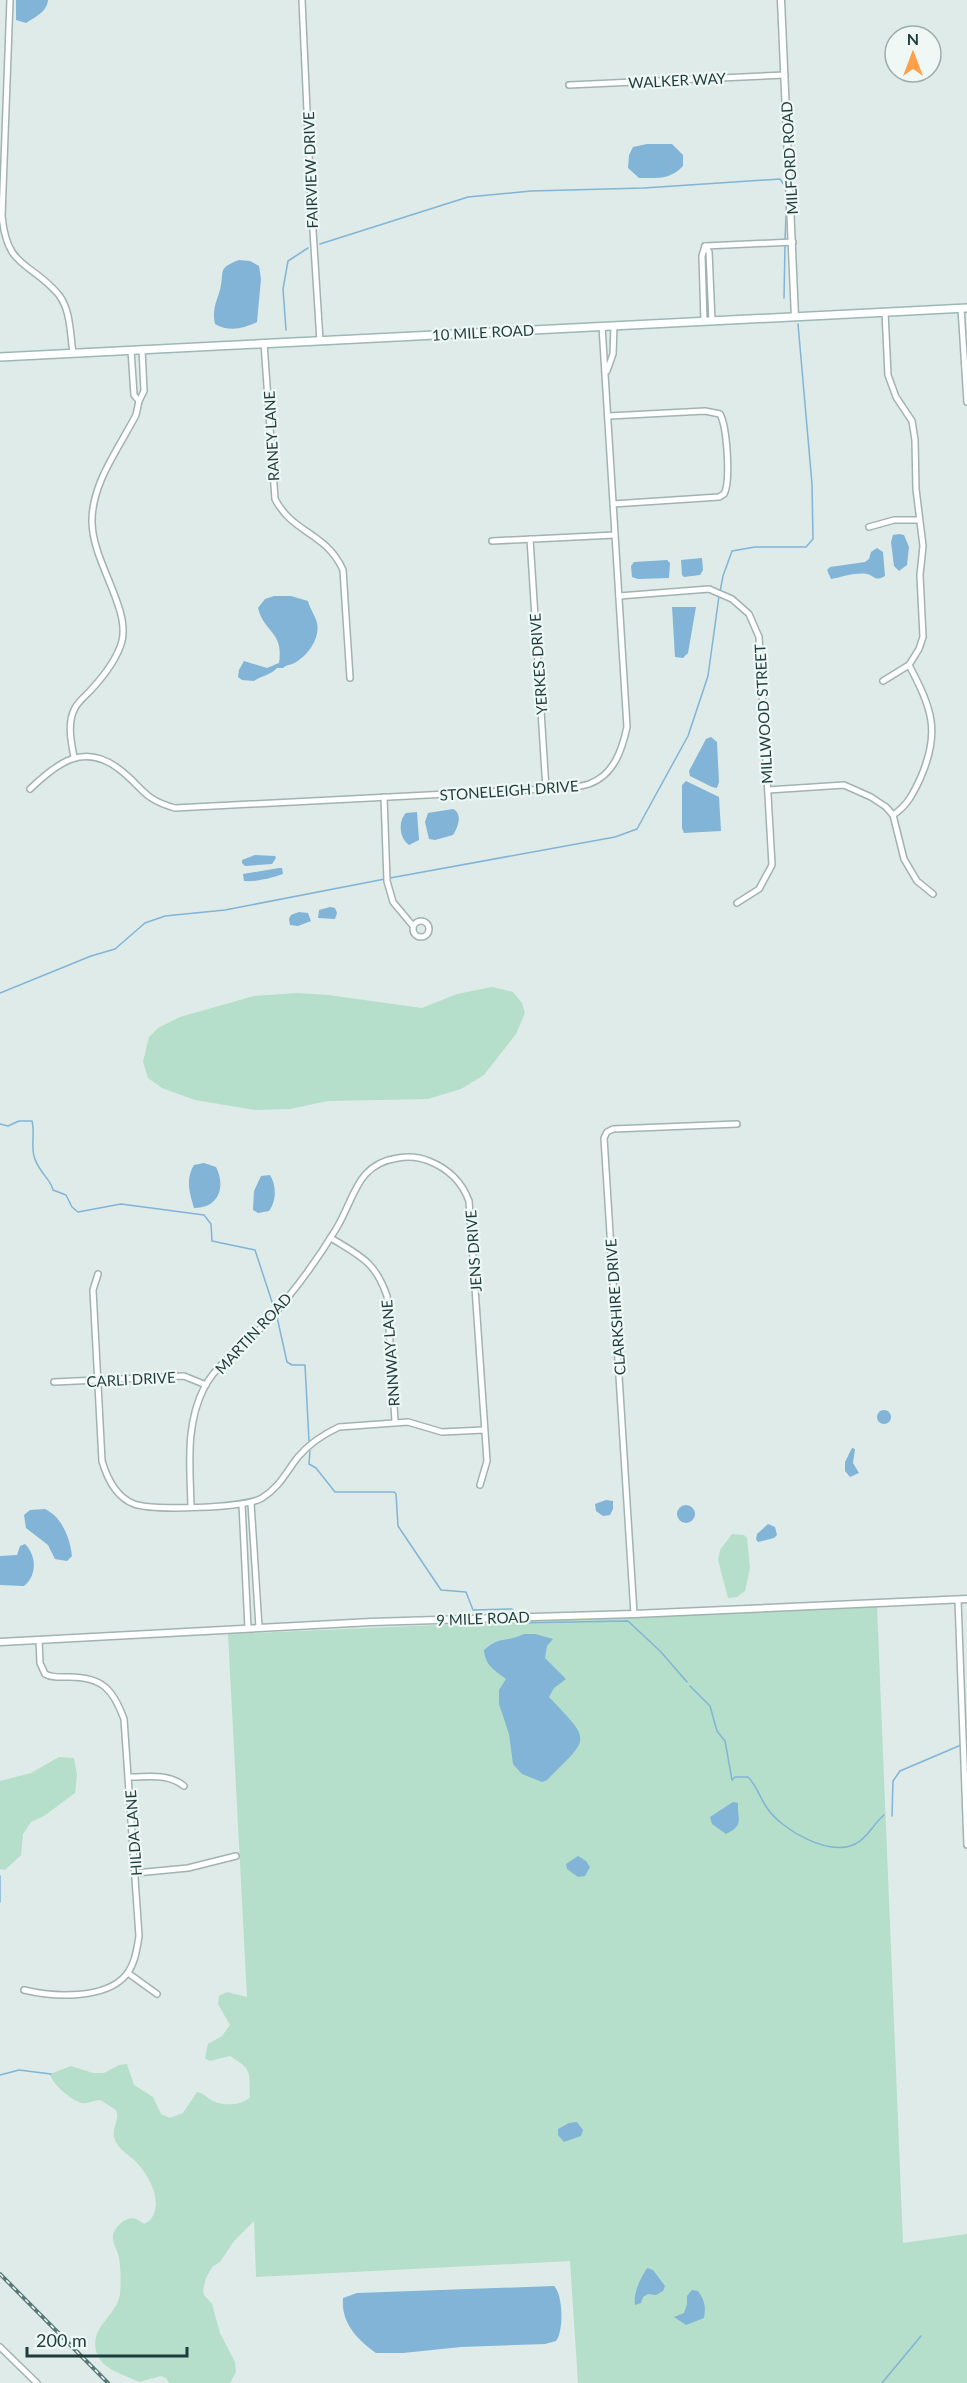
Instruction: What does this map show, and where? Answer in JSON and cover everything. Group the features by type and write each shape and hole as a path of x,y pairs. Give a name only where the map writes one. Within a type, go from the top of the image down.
{"main road":[{"name":"10 MILE ROAD","path":"0,357 964,308"}],"street":[{"path":"10,0 3,231 10,251 18,262 60,296 69,322 73,353"},
{"name":"FAIRVIEW DRIVE","path":"302,0 320,340"},
{"name":"MILFORD ROAD","path":"781,0 795,317"},
{"name":"WALKER WAY","path":"569,85 785,75"},
{"path":"708,321 702,256 705,246 793,242"},
{"path":"964,308 967,402"},
{"path":"883,681 909,665 923,637 920,575 923,546 918,520 915,440 912,420 896,397 888,375 885,312"},
{"name":"STONELEIGH DRIVE","path":"74,757 85,756 105,760 120,770 157,803 176,808 546,789 590,784 610,769 622,749 627,727 602,326"},
{"name":"STONELEIGH DRIVE","path":"606,373 613,354 614,326"},
{"name":"RANEY LANE","path":"264,343 275,499 292,522 326,544 338,559 343,570 350,678"},
{"path":"30,789 57,765 74,757 71,723 75,708 111,664 122,641 122,618 94,546 92,522 96,489 136,415 144,391 142,349"},
{"path":"131,350 134,394 139,401"},
{"path":"609,416 705,411 720,414 724,426 728,482 724,494 719,497 614,504"},
{"path":"869,527 894,520 918,520"},
{"path":"492,541 615,534"},
{"name":"YERKES DRIVE","path":"530,539 546,789"},
{"name":"MILLWOOD STREET","path":"619,596 708,589 732,598 749,614 759,637 772,865 759,889 737,903"},
{"path":"893,815 902,809 912,797 931,750 933,736 932,721 926,703 909,665"},
{"path":"768,790 844,786 871,797 893,815 904,859 917,880 933,894"},
{"path":"384,797 387,881 393,902 413,926"},
{"name":"CLARKSHIRE DRIVE","path":"633,1614 604,1138 607,1132 613,1129 737,1124"},
{"name":"JENS DRIVE","path":"331,1238 362,1177 382,1162 402,1157 421,1158 440,1166 459,1182 470,1201 471,1213 487,1461 480,1485"},
{"name":"MARTIN ROAD","path":"191,1506 188,1441 195,1412 206,1385 227,1359 260,1329 289,1296 331,1238"},
{"name":"RNNWAY LANE","path":"331,1238 372,1265 383,1283 387,1296 396,1422"},
{"path":"98,1274 93,1290 102,1461 106,1475 116,1491 133,1503 155,1508 251,1503 277,1487 300,1455 329,1432 349,1425 408,1422 442,1432 484,1430"},
{"name":"CARLI DRIVE","path":"54,1382 184,1376 206,1385"},
{"path":"251,1503 259,1627"},
{"path":"242,1504 248,1628"},
{"name":"9 MILE ROAD","path":"0,1642 398,1620 633,1614 967,1599"},
{"path":"958,1600 967,1845"},
{"name":"HILDA LANE","path":"39,1640 41,1667 45,1674 52,1677 86,1678 98,1681 118,1701 124,1719 139,1936 136,1955 128,1973"},
{"path":"129,1777 165,1776 177,1780 184,1786"},
{"path":"136,1873 188,1868 236,1856"},
{"path":"24,1990 53,1995 100,1991 120,1981 128,1973 157,1994"},
{"path":"0,2347 37,2383"}],"green space":[{"path":"492,987 513,992 522,1003 525,1013 516,1034 484,1075 461,1089 428,1099 328,1101 290,1109 255,1110 195,1100 162,1088 148,1078 143,1062 149,1037 158,1028 180,1017 254,996 297,993 328,995 422,1008 457,994"},
{"path":"732,1534 744,1535 747,1538 750,1568 745,1591 737,1597 728,1598 718,1560 720,1550"},
{"path":"877,1606 903,2243 967,2234 967,2383 578,2383 570,2261 256,2277 254,2221 234,2241 220,2262 212,2267 203,2290 204,2295 212,2304 220,2333 235,2362 236,2372 230,2383 169,2383 161,2376 139,2382 114,2371 103,2363 96,2351 95,2342 100,2328 114,2309 120,2294 120,2267 113,2236 121,2223 129,2219 136,2219 144,2224 148,2222 155,2210 155,2198 152,2185 145,2174 116,2142 114,2133 116,2110 100,2100 78,2102 58,2087 50,2074 71,2066 93,2073 104,2073 119,2065 127,2064 134,2085 153,2097 161,2114 170,2118 183,2113 197,2092 222,2104 238,2104 250,2097 248,2072 243,2065 230,2056 210,2061 205,2058 208,2044 222,2036 230,2025 218,2004 219,1996 227,1992 247,1997 228,1634"},
{"path":"59,1757 74,1758 77,1775 75,1793 44,1816 31,1822 23,1834 21,1855 5,1870 0,1869 0,1781 31,1773"}],"water":[{"path":"16,0 48,0 43,11 26,23 16,20"},
{"path":"647,144 672,144 683,155 683,166 668,176 639,178 628,168 629,155 633,147"},
{"path":"239,260 250,261 259,266 261,279 257,322 231,329 215,324 214,315 224,268"},
{"path":"893,535 904,535 909,547 907,565 899,571 894,566 891,542"},
{"path":"877,548 883,552 885,576 877,579 867,574 858,574 831,579 827,570 830,567 865,562 869,559 871,552"},
{"path":"702,558 703,570 700,575 684,577 682,575 681,560"},
{"path":"667,560 670,563 669,578 638,579 632,577 631,566 634,562"},
{"path":"274,596 291,596 308,601 317,623 316,639 307,653 295,663 277,668 254,681 242,680 238,677 244,661 267,668 279,663 279,644 258,608 265,599"},
{"path":"672,607 696,607 688,653 683,658 675,657"},
{"path":"711,737 717,742 719,782 717,788 690,776 689,771 706,739"},
{"path":"686,781 719,797 721,831 684,833 682,785"},
{"path":"453,809 459,817 453,835 435,840 429,839 425,822 428,813"},
{"path":"417,812 419,840 409,845 403,838 402,820 406,813"},
{"path":"255,855 275,856 276,858 272,864 245,866 242,863 242,860"},
{"path":"282,868 283,874 244,881 243,874"},
{"path":"335,908 337,913 335,919 318,918 319,910"},
{"path":"299,912 308,913 311,921 298,926 290,925 291,915"},
{"path":"204,1163 216,1167 220,1189 215,1200 203,1207 194,1208 189,1187 191,1171 194,1165"},
{"path":"270,1175 275,1189 273,1203 269,1211 258,1213 253,1210 254,1191 261,1176"},
{"path":"884,1410 889,1412 891,1417 889,1422 884,1424 879,1422 877,1417 879,1412"},
{"path":"852,1448 855,1449 853,1463 859,1473 850,1477 845,1471 845,1462"},
{"path":"606,1500 613,1501 613,1509 610,1515 603,1516 596,1511 595,1504"},
{"path":"686,1505 692,1508 695,1514 692,1520 686,1523 680,1520 677,1514 680,1508"},
{"path":"45,1509 56,1517 67,1535 72,1556 67,1561 55,1559 48,1545 26,1528 24,1515 30,1510"},
{"path":"768,1524 775,1527 777,1535 758,1542 757,1534"},
{"path":"25,1544 32,1554 34,1566 28,1582 24,1586 0,1585 0,1556 17,1555 20,1546"},
{"path":"524,1634 535,1634 553,1639 547,1646 545,1658 566,1679 554,1688 549,1697 573,1723 579,1732 580,1739 572,1755 547,1780 542,1782 522,1774 513,1764 509,1734 499,1704 499,1690 506,1679 488,1663 484,1650 495,1642"},
{"path":"733,1802 738,1803 739,1821 736,1828 726,1834 712,1824 710,1817"},
{"path":"578,1856 590,1867 585,1876 578,1877 567,1869 566,1864"},
{"path":"577,2122 583,2130 581,2136 564,2142 558,2135 558,2129 569,2123"},
{"path":"647,2268 653,2270 665,2286 663,2291 656,2295 648,2294 643,2297 641,2303 635,2305 638,2286"},
{"path":"554,2286 561,2304 559,2336 556,2341 545,2344 376,2353 352,2330 343,2307 343,2298 357,2293"},
{"path":"692,2290 698,2291 702,2298 705,2307 704,2318 686,2325 674,2317 684,2313 687,2296"}],"waterway":[{"path":"320,244 468,197 531,191 644,188 780,179 787,189"},
{"path":"785,239 787,196"},
{"path":"784,298 785,244"},
{"path":"286,330 283,289 288,261 308,248"},
{"path":"720,592 732,551 755,547 806,547 813,539 812,484 798,324"},
{"path":"390,878 615,837 637,829 688,736 708,676 719,596"},
{"path":"0,993 91,956 115,949 145,923 165,916 225,910 385,879"},
{"path":"0,1124 8,1126 19,1121 32,1121 33,1152 36,1162 53,1190 66,1195 72,1207 78,1212 121,1204 204,1215 211,1224 212,1241 255,1250 274,1308"},
{"path":"277,1317 287,1362 292,1365 305,1365 309,1441"},
{"path":"310,1451 309,1464 316,1468 335,1492 394,1492 396,1494 398,1526 441,1590 466,1592 473,1610 512,1609 514,1611"},
{"path":"515,1623 628,1621 661,1652 687,1682"},
{"path":"690,1686 710,1706 717,1731 725,1741 732,1780 735,1777 748,1777 767,1808 783,1825 820,1844 844,1847 860,1841 884,1815"},
{"path":"892,1816 893,1781 900,1771 961,1745"},
{"path":"0,1876 0,1902"},
{"path":"0,2075 19,2070 51,2074"},
{"path":"882,2383 921,2336"}],"railway":[{"path":"0,2274 108,2383"}]}
